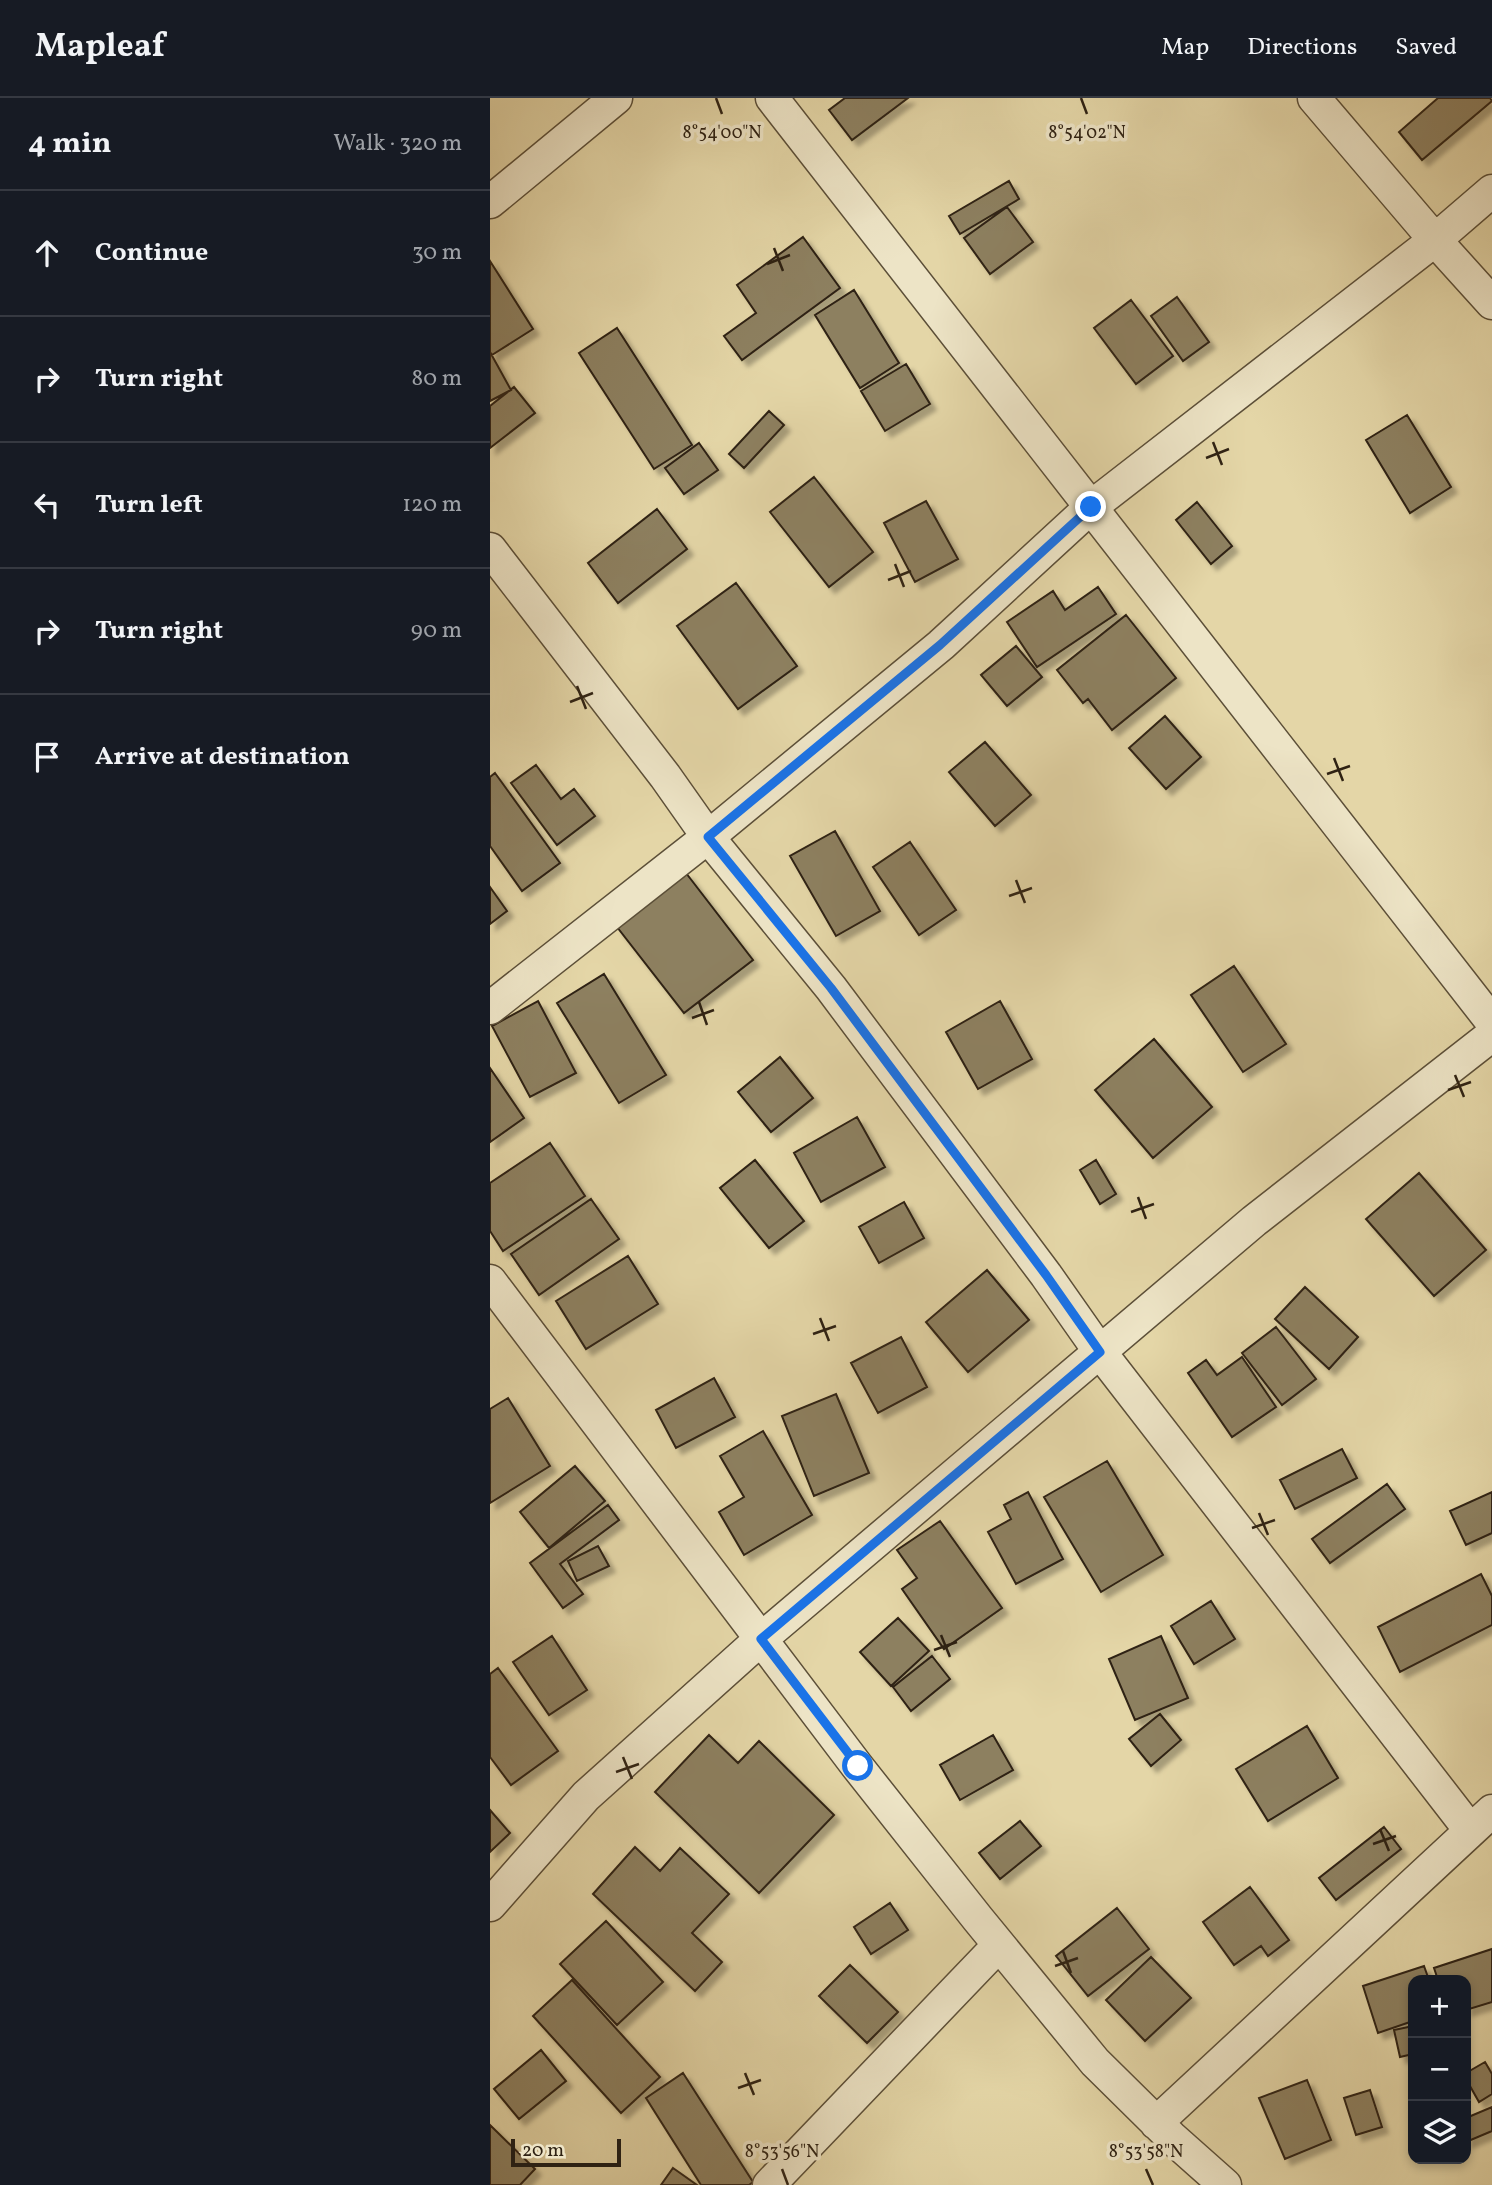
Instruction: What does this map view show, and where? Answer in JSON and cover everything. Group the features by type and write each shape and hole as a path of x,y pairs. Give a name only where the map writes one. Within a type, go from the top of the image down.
{"street":[{"path":"490,202 616,98"},
{"path":"772,98 1492,1022"},
{"path":"1314,98 1434,240 1492,303"},
{"path":"490,1008 708,837 940,645 1091,507 1434,240 1492,191"},
{"path":"490,549 665,776 708,837 831,988 1046,1275 1100,1352 1481,1821 1156,2123"},
{"path":"490,1905 586,1796 761,1639 1254,1221 1492,1035"},
{"path":"490,1281 858,1766 999,1945 1095,2062 1156,2123 1225,2185"},
{"path":"769,2185 999,1945"}],"building":[{"path":"845,98 908,98 852,140 829,110"},
{"path":"1438,98 1490,98 1492,101 1422,160 1399,132"},
{"path":"1009,181 1019,199 960,234 949,216"},
{"path":"1007,207 1033,242 990,274 964,238"},
{"path":"803,237 840,288 742,360 724,336 756,313 737,285"},
{"path":"490,261 533,329 492,355 490,352"},
{"path":"854,290 899,363 860,388 815,315"},
{"path":"1177,297 1209,342 1183,361 1151,316"},
{"path":"1131,300 1173,356 1136,384 1094,328"},
{"path":"617,328 692,445 654,469 579,353"},
{"path":"490,352 511,390 490,401"},
{"path":"906,364 930,404 885,431 861,391"},
{"path":"514,387 535,413 490,448 490,406"},
{"path":"769,411 784,425 744,468 729,454"},
{"path":"1407,415 1451,487 1410,513 1366,440"},
{"path":"699,443 718,470 684,494 665,468"},
{"path":"814,477 873,552 829,587 770,512"},
{"path":"926,501 958,559 915,582 884,523"},
{"path":"1197,502 1232,546 1211,564 1176,520"},
{"path":"657,509 687,549 618,603 588,563"},
{"path":"736,583 797,666 738,709 677,626"},
{"path":"1098,587 1116,614 1037,667 1007,622 1053,591 1065,610"},
{"path":"1126,615 1176,678 1112,730 1088,699 1083,703 1057,670"},
{"path":"1016,646 1042,677 1007,706 981,675"},
{"path":"1165,716 1201,757 1166,789 1129,748"},
{"path":"985,742 1031,795 995,826 949,772"},
{"path":"536,765 561,799 574,789 595,816 557,845 511,783"},
{"path":"495,773 560,863 522,891 490,846 490,777"},
{"path":"835,831 880,911 836,936 790,856"},
{"path":"910,842 956,910 919,935 873,867"},
{"path":"686,873 753,960 684,1013 617,927"},
{"path":"490,887 507,911 490,924"},
{"path":"1234,966 1286,1044 1243,1072 1191,995"},
{"path":"604,974 666,1075 619,1103 557,1003"},
{"path":"538,1001 576,1073 530,1097 492,1026"},
{"path":"1000,1001 1032,1059 978,1089 946,1032"},
{"path":"1154,1039 1212,1107 1153,1158 1095,1090"},
{"path":"780,1057 813,1098 771,1132 738,1092"},
{"path":"490,1068 524,1118 490,1142"},
{"path":"857,1117 885,1167 821,1202 794,1153"},
{"path":"550,1143 585,1196 503,1251 490,1231 490,1183"},
{"path":"755,1160 804,1221 769,1248 720,1188"},
{"path":"1096,1160 1116,1194 1100,1204 1080,1170"},
{"path":"1419,1173 1486,1250 1434,1296 1366,1219"},
{"path":"591,1199 619,1239 539,1295 511,1254"},
{"path":"904,1202 924,1238 879,1263 859,1227"},
{"path":"628,1256 658,1304 586,1349 556,1301"},
{"path":"987,1270 1029,1320 968,1372 926,1322"},
{"path":"1305,1287 1358,1337 1329,1369 1275,1319"},
{"path":"1276,1327 1316,1379 1282,1405 1242,1353"},
{"path":"901,1337 927,1387 878,1413 851,1363"},
{"path":"1242,1357 1276,1407 1232,1437 1188,1373 1206,1360 1217,1375"},
{"path":"714,1378 735,1417 676,1448 656,1410"},
{"path":"836,1394 869,1473 814,1496 782,1416"},
{"path":"508,1398 550,1466 490,1503 490,1409"},
{"path":"763,1431 812,1515 744,1555 719,1512 744,1497 720,1456"},
{"path":"1342,1449 1357,1478 1295,1509 1280,1480"},
{"path":"1107,1461 1163,1555 1101,1592 1044,1497"},
{"path":"575,1466 605,1501 549,1548 520,1512"},
{"path":"1387,1484 1405,1509 1330,1563 1312,1539"},
{"path":"1028,1492 1063,1559 1016,1584 988,1532 1011,1519 1004,1505"},
{"path":"1492,1492 1492,1533 1466,1545 1450,1511"},
{"path":"608,1505 619,1520 560,1564 583,1594 563,1608 530,1563"},
{"path":"940,1521 1002,1608 944,1649 902,1589 917,1578 897,1550"},
{"path":"598,1546 609,1566 577,1581 568,1561"},
{"path":"1481,1574 1492,1596 1492,1625 1400,1672 1378,1627"},
{"path":"1211,1601 1235,1639 1194,1664 1171,1626"},
{"path":"898,1618 929,1651 891,1686 860,1652"},
{"path":"552,1636 587,1690 549,1715 513,1662"},
{"path":"1161,1636 1188,1698 1135,1720 1109,1659"},
{"path":"932,1656 950,1679 911,1711 893,1687"},
{"path":"498,1668 558,1751 511,1785 490,1757 490,1674"},
{"path":"1160,1714 1181,1740 1151,1766 1129,1739"},
{"path":"1307,1726 1338,1778 1268,1821 1236,1769"},
{"path":"709,1735 738,1763 759,1741 834,1815 759,1893 655,1792"},
{"path":"993,1735 1013,1770 960,1800 940,1765"},
{"path":"490,1810 510,1833 490,1852"},
{"path":"1020,1821 1041,1846 1000,1879 979,1853"},
{"path":"1384,1827 1401,1849 1336,1900 1319,1878"},
{"path":"635,1847 660,1871 680,1848 729,1894 692,1933 722,1962 695,1991 593,1894"},
{"path":"1250,1887 1289,1940 1268,1956 1261,1946 1234,1965 1203,1922"},
{"path":"890,1903 908,1930 871,1954 854,1927"},
{"path":"1117,1908 1149,1949 1088,1996 1056,1956"},
{"path":"606,1921 663,1982 617,2025 560,1964"},
{"path":"1492,1949 1492,2002 1471,2008 1471,1975 1436,1975 1434,1968"},
{"path":"1151,1957 1191,1998 1145,2041 1106,2000"},
{"path":"850,1965 898,2012 867,2043 819,1996"},
{"path":"1424,1966 1427,1975 1408,1975 1408,2023 1378,2033 1363,1986"},
{"path":"572,1980 660,2077 621,2113 533,2016"},
{"path":"1408,2027 1408,2055 1400,2057 1394,2030"},
{"path":"541,2050 566,2081 519,2119 494,2089"},
{"path":"1485,2062 1492,2074 1492,2094 1479,2102 1471,2088 1471,2070"},
{"path":"683,2073 753,2182 749,2185 701,2185 646,2098"},
{"path":"1307,2080 1331,2140 1285,2159 1259,2098"},
{"path":"1370,2090 1382,2127 1356,2135 1344,2098"},
{"path":"1492,2107 1492,2131 1471,2140 1471,2116"},
{"path":"490,2125 535,2169 520,2185 490,2185"},
{"path":"673,2168 697,2185 661,2185"}],"route":[{"path":"858,1766 761,1639 1100,1352 1046,1275 831,988 708,837 940,645 1091,507"}]}
